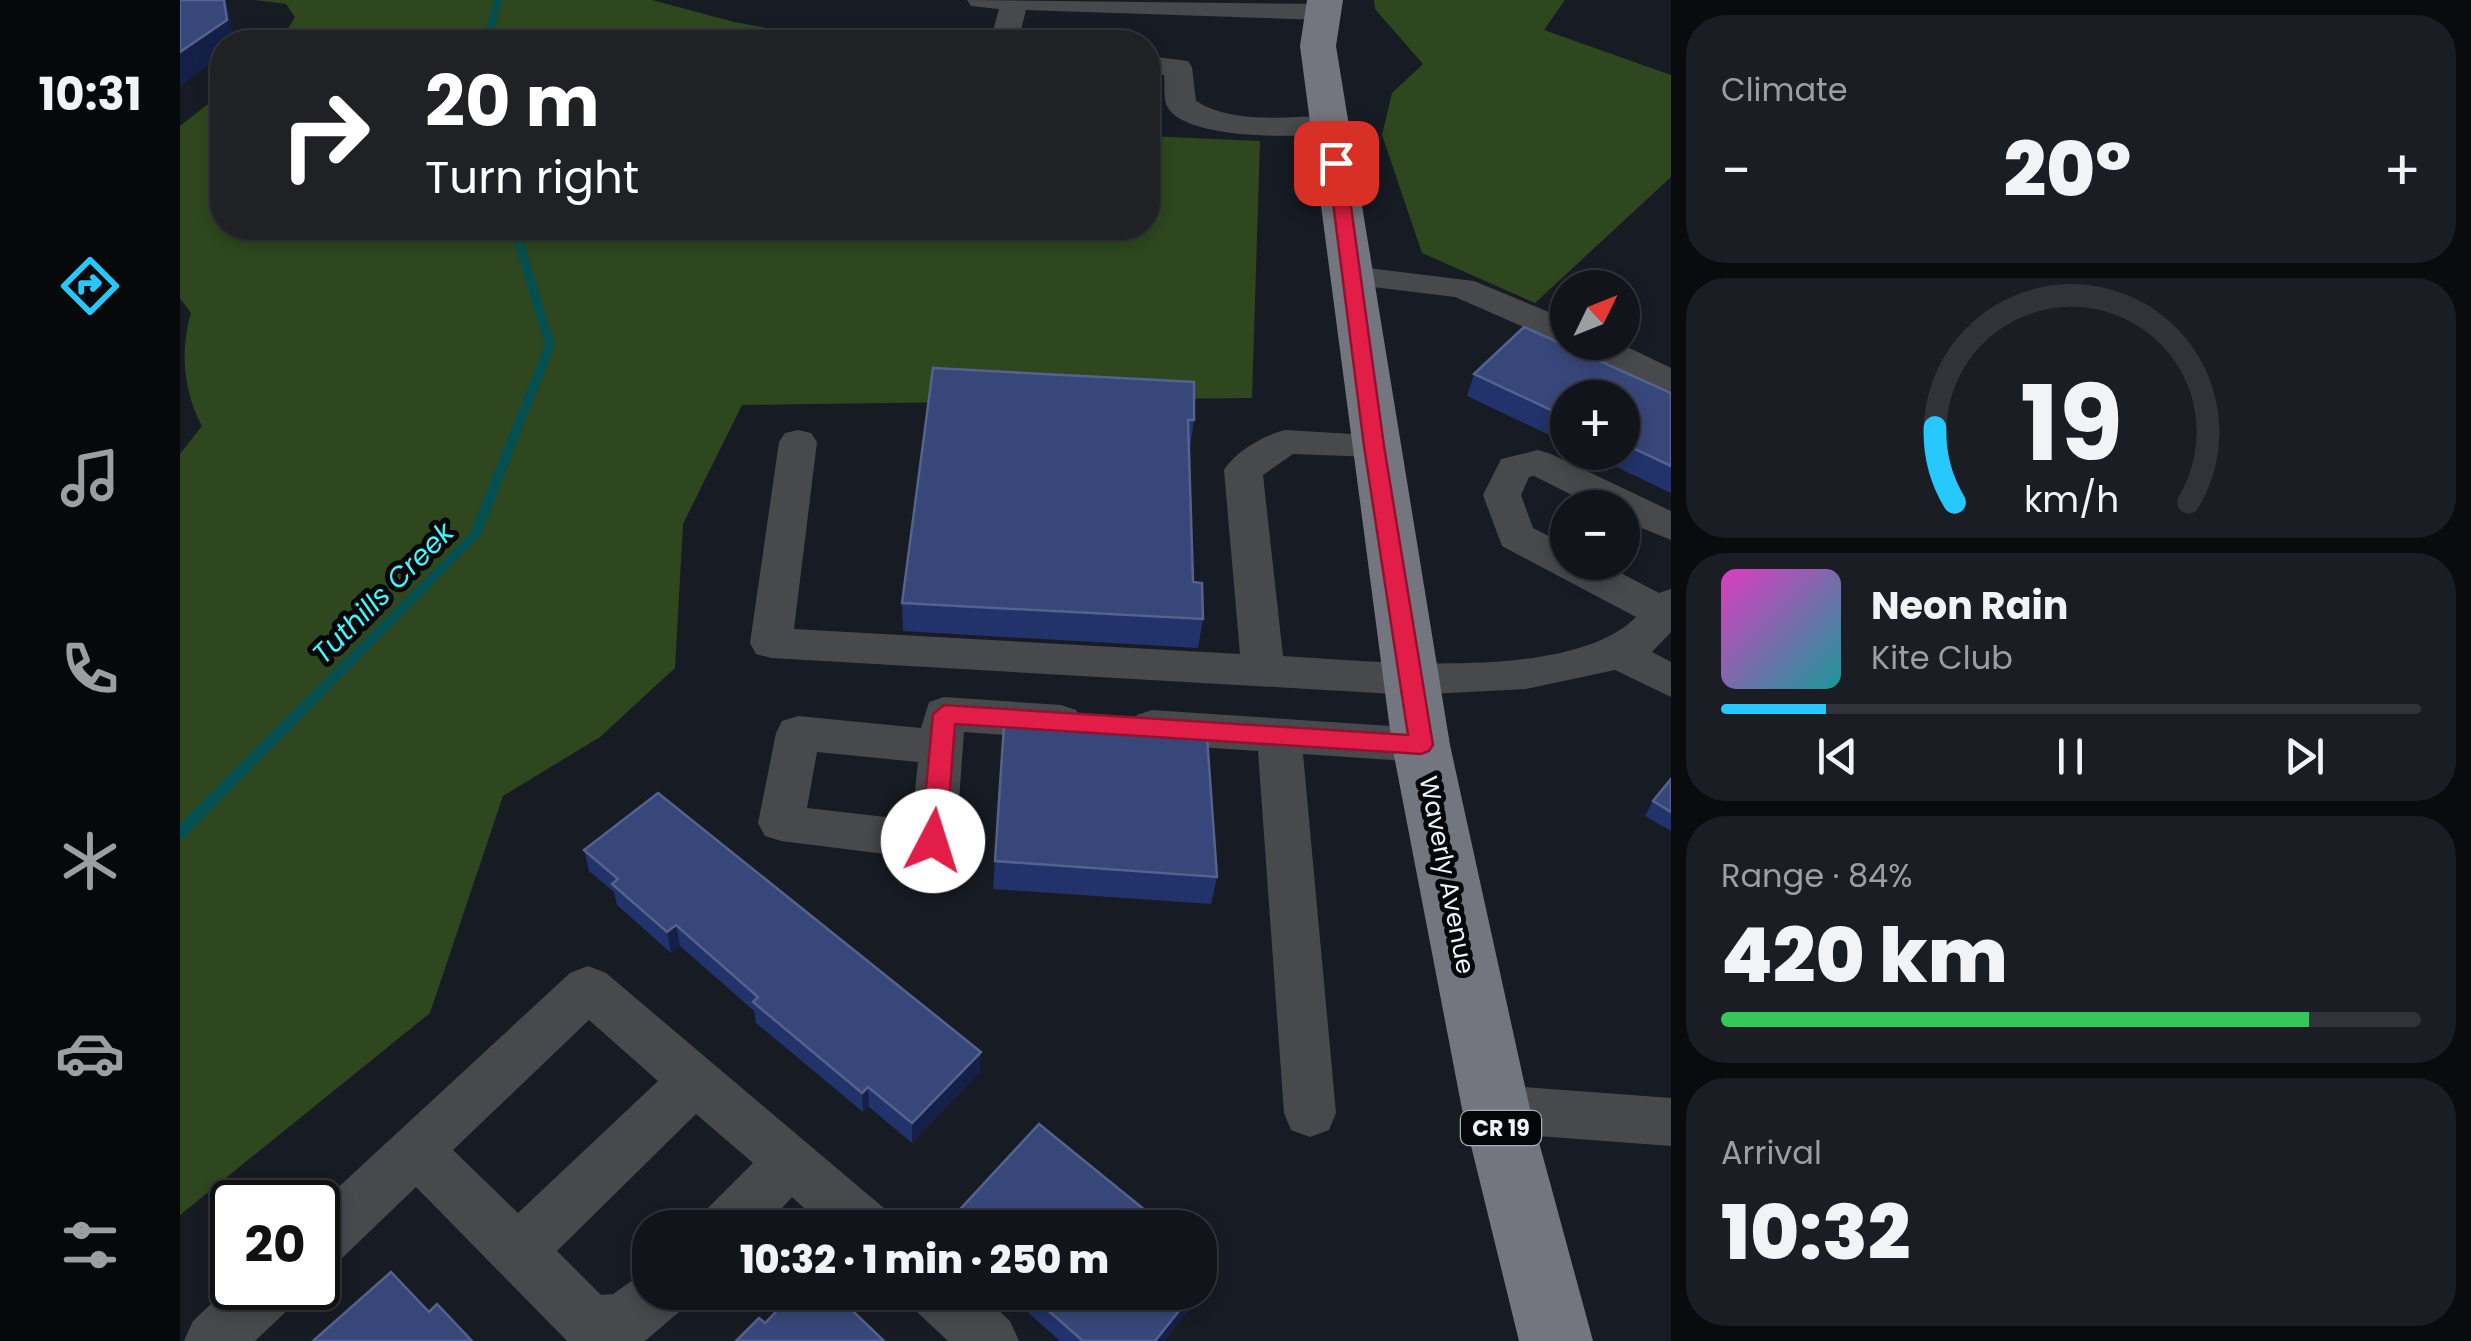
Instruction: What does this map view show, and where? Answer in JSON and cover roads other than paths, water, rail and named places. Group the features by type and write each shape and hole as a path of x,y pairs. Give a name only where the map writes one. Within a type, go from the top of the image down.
{"main road":[{"name":"Waverly Avenue","path":"1312,14 1421,745 1496,1109 1556,1341"}],"street":[{"path":"982,0 1312,14"},
{"path":"1007,30 1015,1"},
{"path":"1162,66 1181,105 1198,118 1331,125"},
{"path":"1352,276 1462,288 1550,325"},
{"path":"1625,360 1671,382"},
{"path":"798,442 771,643 1411,679 1532,672 1618,653 1633,644 1667,609 1516,536 1502,495 1514,468 1538,463 1671,527"},
{"path":"1262,671 1244,470 1285,442 1374,446"},
{"path":"1618,653 1671,682"},
{"path":"942,748 944,714 1421,745"},
{"path":"1279,736 1310,1113"},
{"path":"340,1222 588,988 846,1210"},
{"path":"518,1251 693,1082"},
{"path":"1496,1109 1671,1122"},
{"path":"416,1150 591,1324 625,1321 638,1310"},
{"path":"744,1210 792,1162"},
{"path":"213,1341 246,1310"},
{"path":"956,1310 990,1341"}],"waterway":[{"name":"Tuthills Creek","path":"489,30 498,0"},
{"name":"Tuthills Creek","path":"180,833 475,535 550,345 518,240"}]}
